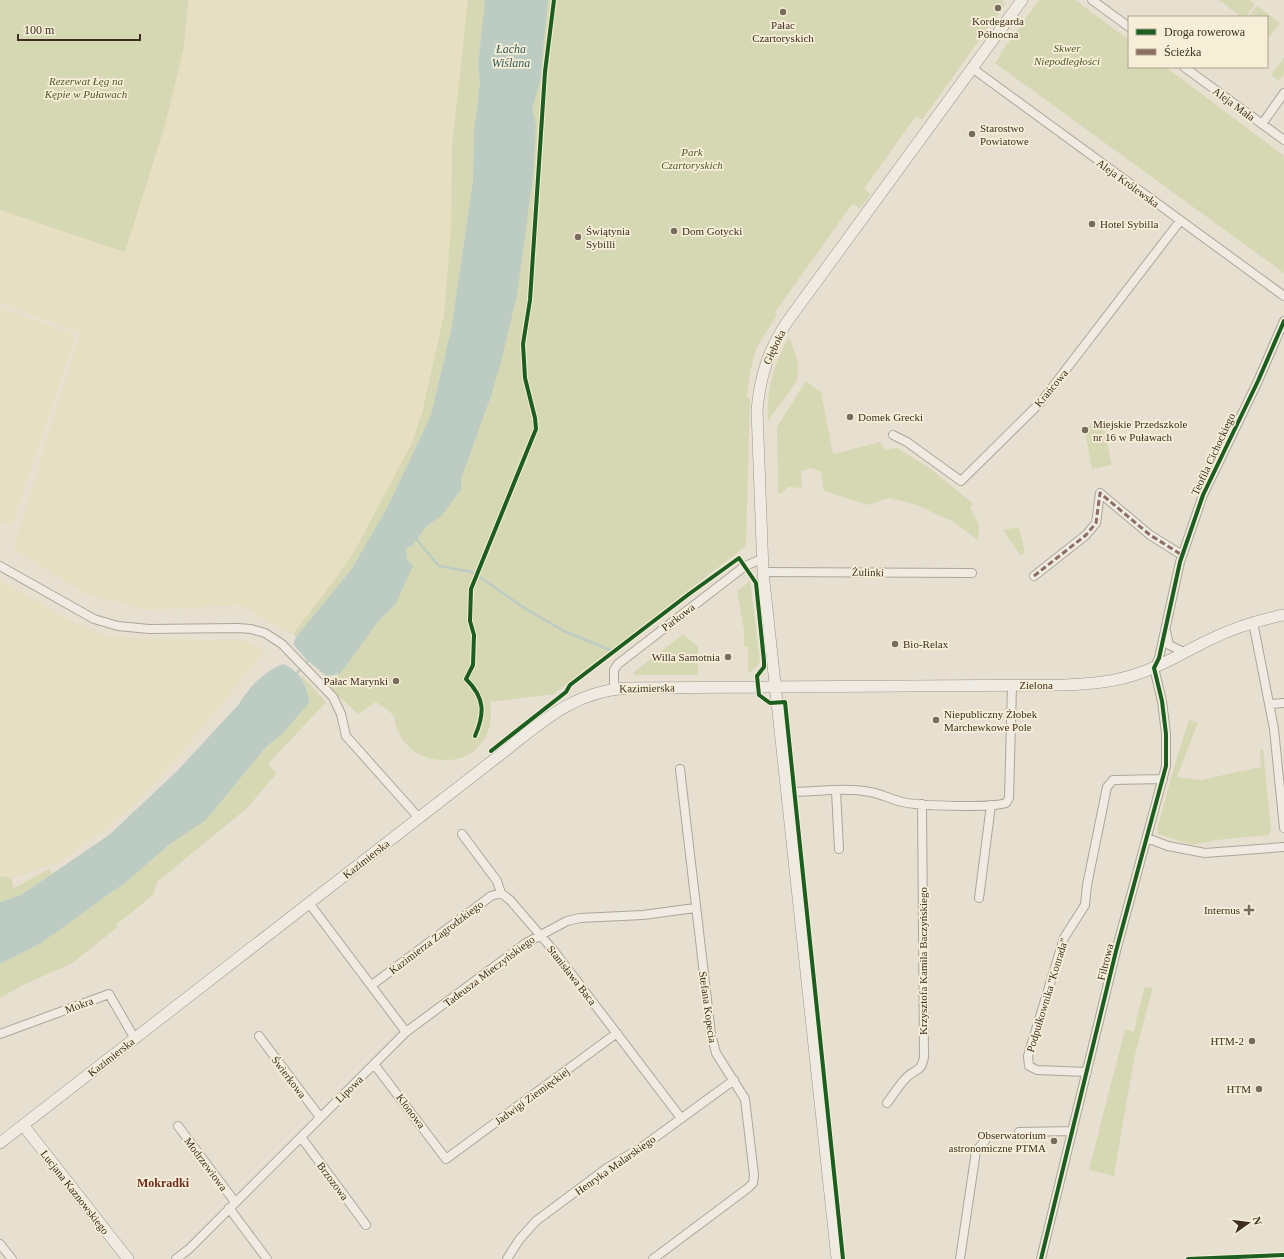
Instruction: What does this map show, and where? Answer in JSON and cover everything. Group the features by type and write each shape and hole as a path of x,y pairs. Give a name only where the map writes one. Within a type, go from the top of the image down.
{"main road":[{"name":"Głęboka","path":"837,1259 763,572 757,410 762,374 768,356 786,322 1022,0"},
{"name":"Zielona","path":"775,686 1064,685 1105,682 1154,668 1209,639 1253,622 1284,615"},
{"name":"Kazimierska","path":"0,1143 419,818 569,704 593,693 614,689 775,686"},
{"name":"Lucjana Kaznowskiego","path":"23,1125 128,1259"}],"street":[{"path":"1092,0 1128,26"},
{"name":"Aleja Królewska","path":"972,68 1284,296"},
{"name":"Aleja Mała","path":"1185,68 1284,140"},
{"path":"1262,124 1284,92"},
{"name":"Krańcowa","path":"894,435 908,442 961,481 1041,402 1180,221"},
{"name":"Teofila Cichockiego","path":"1154,668 1159,658 1182,555 1203,495 1215,467 1258,381 1284,322"},
{"path":"1034,576 1086,535 1096,523 1100,493 1150,535 1182,555"},
{"name":"Parkowa","path":"614,689 614,670 618,664 745,566 762,559"},
{"path":"0,566 94,619 118,626 149,629 251,629 265,633 282,644 306,671 333,697 341,714 346,736 419,818"},
{"name":"Żulinki","path":"763,572 972,573"},
{"path":"1253,622 1270,704 1277,753 1284,828"},
{"path":"1165,628 1169,645 1184,652"},
{"name":"Filtrowa","path":"1041,1259 1116,951 1166,766 1166,734 1162,701 1154,668"},
{"path":"787,792 870,792 902,802 922,804 1006,804 1009,798 1012,685"},
{"path":"1270,704 1284,702"},
{"name":"Stefana Kopecia","path":"654,1259 748,1188 753,1183 754,1175 747,1108 740,1090 716,1053 712,1044 695,908 680,768"},
{"name":"Podpułkownika \"Konrada\"","path":"1087,1072 1037,1070 1029,1066 1028,1056 1064,938 1085,905 1087,885 1107,787 1113,780 1163,779"},
{"path":"836,791 839,849"},
{"name":"Krzysztofa Kamila Baczyńskiego","path":"887,1103 907,1076 917,1072 922,1066 924,1057 922,804"},
{"path":"979,898 990,805"},
{"name":"Stanisława Baca","path":"462,834 497,880 501,893 510,900 554,951 681,1118"},
{"path":"1146,838 1168,846 1205,853 1284,847"},
{"name":"Kazimierza Zagrodzkiego","path":"372,985 488,898 501,893"},
{"path":"309,903 406,1032"},
{"name":"Tadeusza Mieczyńskiego","path":"406,1032 539,935 574,919 643,915 695,908"},
{"name":"Mokra","path":"0,1034 109,994 135,1039"},
{"name":"Lipowa","path":"176,1259 406,1032"},
{"name":"Jadwigi Ziemięckiej","path":"446,1159 617,1033"},
{"name":"Świerkowa","path":"259,1036 320,1117"},
{"name":"Klonowa","path":"374,1064 446,1159"},
{"name":"Henryka Malarskiego","path":"507,1259 518,1240 536,1221 607,1168 642,1147 734,1080"},
{"name":"Modrzewiowa","path":"178,1126 267,1259"},
{"path":"1019,1132 1072,1131"},
{"name":"Brzozowa","path":"301,1137 366,1225"},
{"path":"960,1259 976,1151 984,1141"},
{"path":"0,1244 9,1258"}],"green space":[{"path":"0,0 468,0 452,147 451,228 444,315 422,413 411,445 354,552 334,581 293,634 286,632 240,605 147,610 87,595 13,549 80,333 0,303"},
{"name":"Rezerwat Łęg na Kępie w Puławach","path":"0,0 188,0 184,47 165,125 125,252 0,210"},
{"path":"468,0 485,0 478,65 480,83 474,131 473,181 451,330 431,415 388,506 351,570 296,637 293,634 334,581 354,552 411,445 422,413 444,315 451,228 452,147"},
{"name":"Park Czartoryskich","path":"544,0 1002,0 1006,3 922,120 916,116 864,189 871,194 860,209 853,203 775,312 777,315 757,347 750,371 747,398 750,398 746,546 554,694 490,702 491,721 485,739 469,754 450,760 431,759 422,756 407,745 399,732 394,716 389,711 376,702 358,714 329,687 380,619 395,605 407,559 406,548 412,546 426,527 442,515 461,490 461,479 490,399 487,386 520,119"},
{"name":"Skwer Niepodległości","path":"1039,0 1075,0 1128,39 1128,68 1167,68 1284,156 1284,273 995,63 1001,55 1000,54"},
{"path":"1219,0 1250,0 1255,4 1247,16 1240,16"},
{"path":"1257,6 1280,23 1269,38 1268,16 1249,16"},
{"path":"1284,57 1284,74 1279,81 1271,75"},
{"path":"0,307 76,335 12,526 0,522"},
{"path":"789,336 798,363 797,381 768,421 768,398 772,377"},
{"path":"806,381 821,392 833,454 880,442 885,450 897,448 931,469 973,504 970,507 979,525 978,540 952,521 914,504 888,498 869,505 824,491 821,472 811,468 801,471 802,488 788,487 782,493 778,494 777,427"},
{"path":"1103,423 1112,465 1092,469 1084,427"},
{"path":"1019,527 1025,553 1021,556 1003,530"},
{"path":"0,580 73,622 108,637 246,641 265,651 176,760 126,813 60,862 11,878 0,876"},
{"path":"750,581 760,663 748,674 748,647 744,647 744,630 737,591"},
{"path":"683,634 698,647 698,675 635,675 634,672"},
{"path":"302,676 326,702 268,764 277,773 246,809 157,882 153,895 116,925 118,927 71,964 25,984 0,998 0,964 41,943 126,882 170,844 206,820 266,747 282,734 308,692 301,677"},
{"path":"1189,720 1198,723 1177,777 1200,780 1261,767 1260,750 1263,749 1271,831 1268,835 1216,840 1192,845 1158,834 1157,829 1176,760"},
{"path":"49,869 52,874 21,895 0,902 0,876 11,878 14,888"},
{"path":"1153,987 1134,1059 1114,1176 1089,1170 1125,1029 1134,1032 1144,988"}],"water":[{"name":"Łacha Wiślana","path":"485,0 548,0 540,81 532,110 536,125 533,176 517,295 501,362 490,399 461,479 461,490 442,515 426,527 412,546 406,548 407,559 413,566 395,605 380,619 340,674 326,676 305,658 293,644 296,637 351,570 388,506 431,415 451,330 473,181 474,131 480,83 478,65"},
{"path":"284,664 299,675 307,690 309,703 282,734 266,747 206,820 170,844 126,882 41,943 0,964 0,902 21,895 109,835 177,771 239,704 258,680 277,666"}],"waterway":[{"path":"417,540 439,566 472,572 526,609 564,631 610,650"},
{"path":"296,674 310,659"}],"marked path":[{"path":"1034,576 1086,535 1096,523 1100,493 1150,535 1182,555"}],"cycle path":[{"path":"475,736 482,713 480,699 466,679 473,665 474,635 470,621 471,589 536,429 535,418 525,378 523,344 530,300 545,72 554,0"},
{"path":"1041,1259 1116,951 1166,766 1166,734 1162,701 1154,668 1159,658 1180,562 1203,495 1258,381 1284,321"},
{"path":"491,751 566,692 570,685 689,594 739,558 756,583 764,661 764,667 757,676 759,695 770,703 785,702 843,1259"},
{"path":"1188,1259 1284,1255"}],"place":[{"name":"Kordegarda Północna","path":"998,8"},
{"name":"Pałac Czartoryskich","path":"783,12"},
{"name":"Starostwo Powiatowe","path":"972,134"},
{"name":"Hotel Sybilla","path":"1092,224"},
{"name":"Dom Gotycki","path":"674,231"},
{"name":"Świątynia Sybilli","path":"578,237"},
{"name":"Domek Grecki","path":"850,417"},
{"name":"Miejskie Przedszkole nr 16 w Puławach","path":"1085,430"},
{"name":"Bio-Relax","path":"895,644"},
{"name":"Willa Samotnia","path":"728,657"},
{"name":"Pałac Marynki","path":"396,681"},
{"name":"Niepubliczny Żłobek Marchewkowe Pole","path":"936,720"},
{"name":"Internus","path":"1249,910"},
{"name":"HTM-2","path":"1252,1041"},
{"name":"HTM","path":"1259,1089"},
{"name":"Obserwatorium astronomiczne PTMA","path":"1054,1141"}],"district":[{"name":"Mokradki","path":"163,1183"}]}
